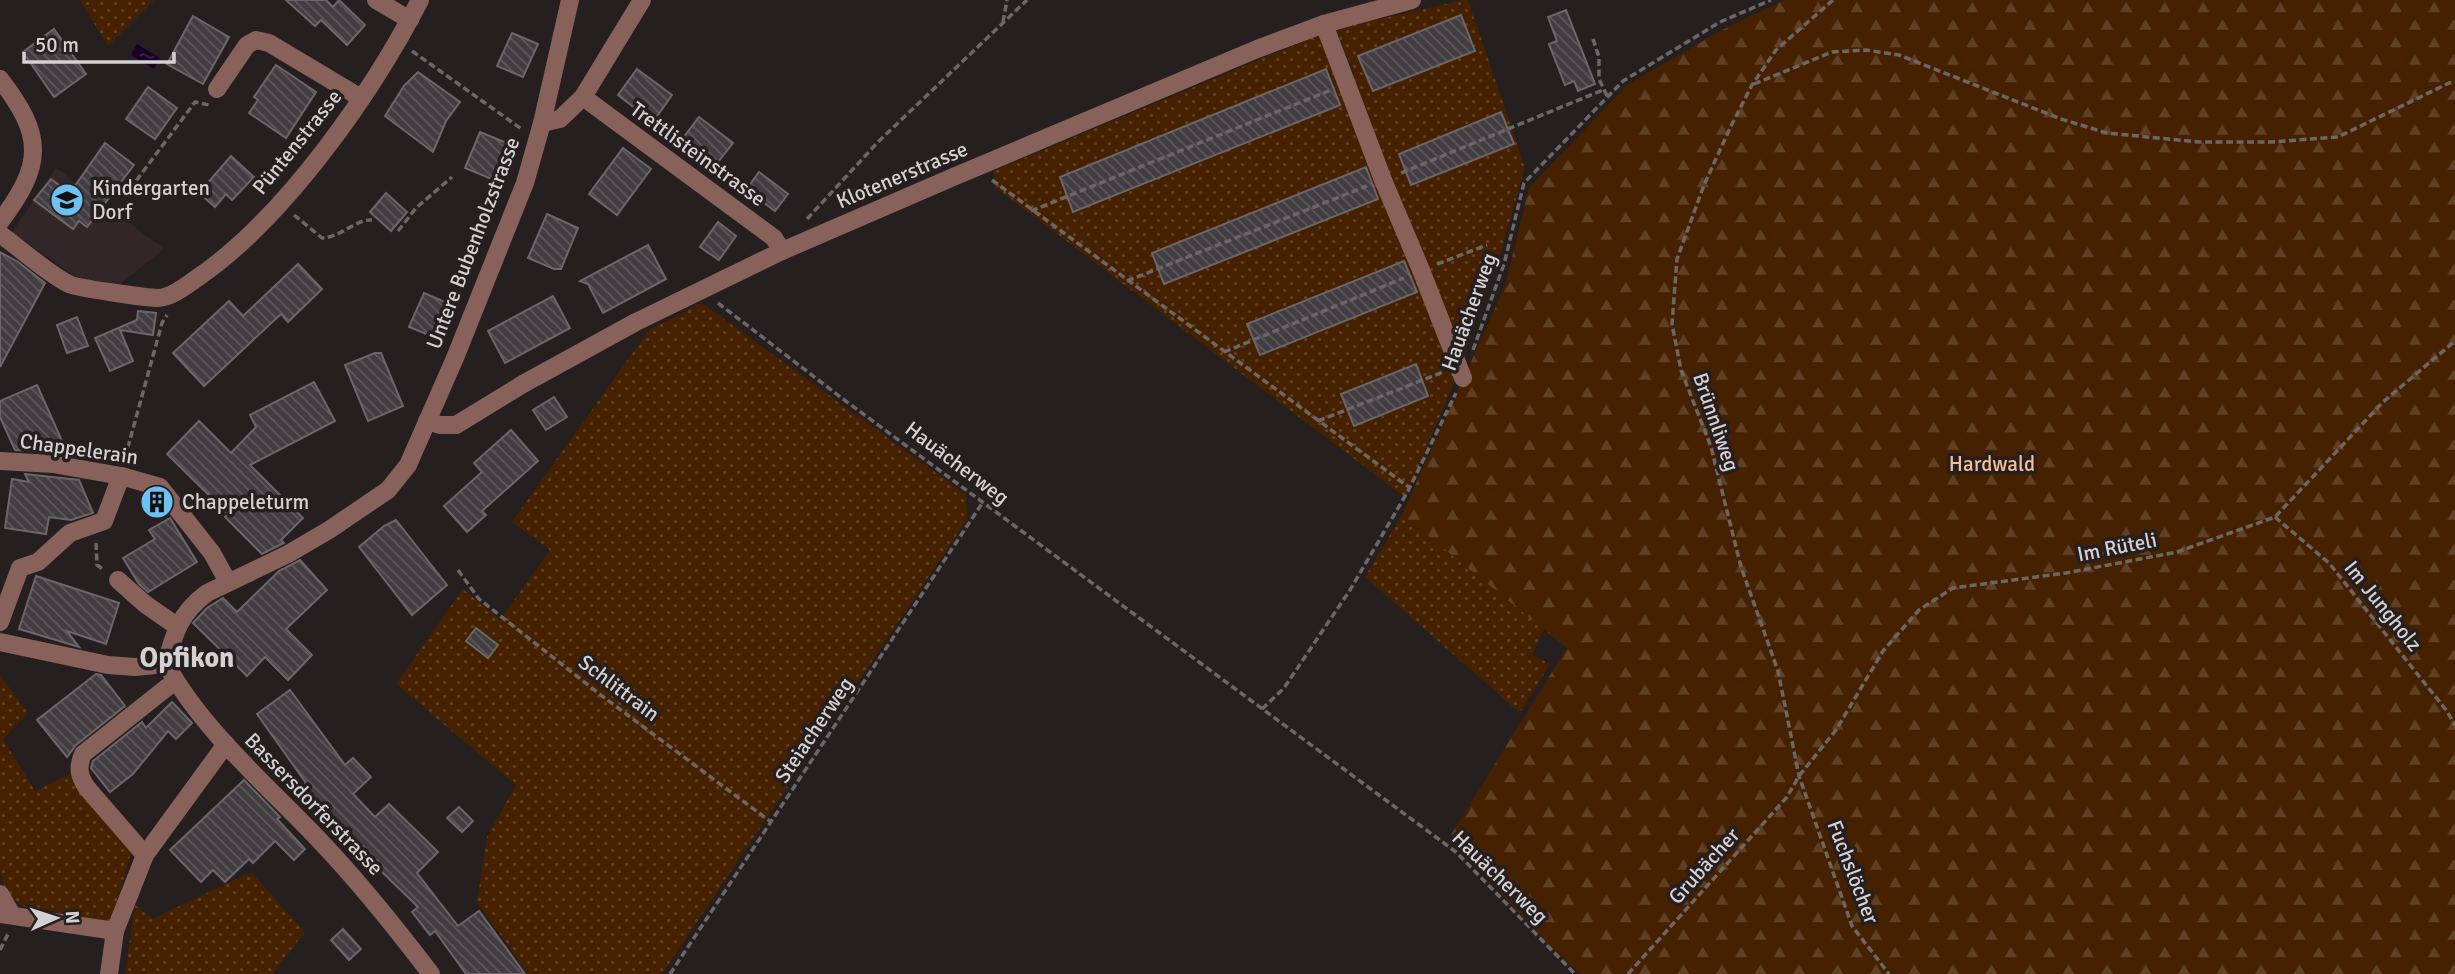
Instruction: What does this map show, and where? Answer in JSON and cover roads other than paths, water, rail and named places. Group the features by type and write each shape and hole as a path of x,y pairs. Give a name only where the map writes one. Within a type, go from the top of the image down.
{"street":[{"path":"376,0 410,20"},
{"name":"Püntenstrasse","path":"0,234 70,285 159,298 182,289 229,256 280,202 318,156 399,41 420,0"},
{"name":"Untere Bubenholzstrasse","path":"228,582 288,554 329,530 387,490 408,465 525,183 540,131 570,0"},
{"path":"540,131 560,119 583,97 642,0"},
{"name":"Klotenerstrasse","path":"427,421 440,425 456,425 523,384 782,251 1257,49 1324,24 1412,0"},
{"path":"1324,24 1382,180 1422,270 1460,372"},
{"path":"217,89 247,45 256,40 269,43 361,98"},
{"path":"0,79 29,122 33,144 30,170 20,196 0,222"},
{"name":"Trettlisteinstrasse","path":"583,97 774,238 782,251"},
{"name":"Chappelerain","path":"0,461 53,464 121,475 160,487 212,553 228,582"},
{"path":"0,622 20,568 38,562 70,533 104,521 121,475"},
{"path":"118,580 145,604 178,627"},
{"path":"0,642 108,665 135,667 166,664 185,613 195,602 228,582"},
{"name":"Bassersdorferstrasse","path":"166,664 175,681 226,744 365,890 431,974"},
{"path":"145,855 87,788 80,778 78,765 83,754 175,681"},
{"path":"109,974 115,931 145,855 226,744"},
{"path":"0,894 6,915 115,931"}],"water":[{"path":"137,44 160,58 154,69 131,55"}],"place":[{"name":"Kindergarten Dorf","path":"67,200"},
{"name":"Chappeleturm","path":"157,502"}],"district":[{"name":"Opfikon","path":"187,657"}],"park label":[{"name":"Hardwald","path":"1992,464"}]}
